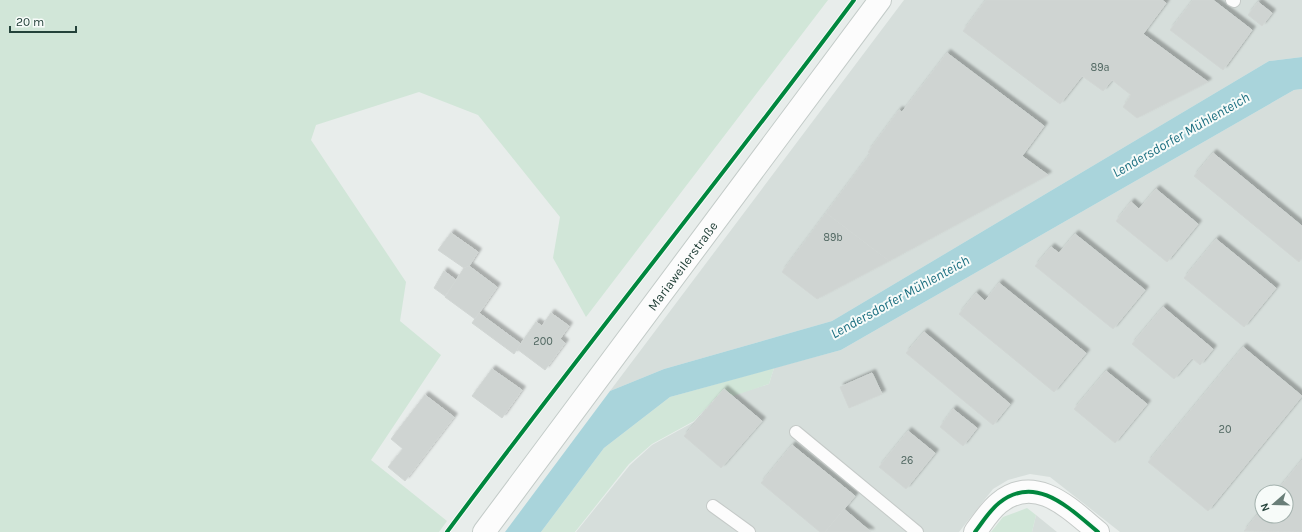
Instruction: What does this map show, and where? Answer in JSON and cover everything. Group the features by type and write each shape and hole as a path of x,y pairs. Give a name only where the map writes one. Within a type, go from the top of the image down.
{"main road":[{"name":"Mariaweilerstraße","path":"484,532 880,0"},
{"path":"975,532 998,504 1011,496 1026,492 1047,495 1063,503 1098,532"}],"lane":[{"path":"796,432 917,532"},
{"path":"713,506 748,532"}],"shaded area":[{"path":"904,0 1302,0 1302,57 1269,61 832,321 664,369 610,391"},
{"path":"1302,89 1302,532 1120,532 1050,477 1030,474 1008,480 993,489 959,532 576,532 630,465 652,445 694,422 724,389 733,395 769,384 774,368 841,350 1294,90"},
{"path":"1036,515 1057,532 1032,532"}],"green space":[{"path":"0,0 828,0 586,317 553,258 560,217 478,115 419,92 316,125 311,140 406,282 400,321 441,355 371,460 447,521 439,532 0,532"},
{"path":"774,368 769,384 733,396 724,389 694,421 652,444 629,464 575,532 541,532 604,448 670,397"},
{"path":"1027,508 1036,515 1032,532 991,532 1003,517"}],"water":[{"name":"Lendersdorfer Mühlenteich","path":"1302,57 1302,89 1294,90 841,350 670,397 604,448 541,532 505,532 610,391 664,369 832,321 1269,61"}],"building":[{"path":"986,0 1162,0 1166,3 1143,34 1208,82 1137,118 1123,107 1131,95 1112,80 1103,91 1082,76 1060,104 963,31"},
{"path":"1193,0 1213,0 1252,30 1223,70 1170,30"},
{"path":"1258,2 1272,13 1262,26 1248,15"},
{"path":"947,53 1044,126 1022,156 1048,175 889,261 826,213 870,154 868,152 899,110 902,112"},
{"path":"1213,153 1302,226 1302,258 1299,262 1194,176"},
{"path":"1156,189 1198,224 1167,262 1116,221 1131,202 1139,209"},
{"path":"826,213 889,261 817,299 782,272"},
{"path":"451,233 478,252 469,266 464,268 438,250"},
{"path":"1075,234 1145,290 1113,329 1035,266 1051,247 1059,253"},
{"path":"1216,239 1276,288 1244,327 1184,278"},
{"path":"469,266 497,287 475,319 445,297 464,268"},
{"path":"444,271 456,280 445,296 434,288"},
{"path":"999,283 1086,353 1054,392 959,314 976,293 985,301"},
{"path":"1163,307 1213,349 1200,365 1192,358 1174,379 1132,344"},
{"path":"479,313 521,344 514,354 472,323"},
{"path":"551,313 569,326 560,339 565,343 545,370 517,349 536,322 542,326"},
{"path":"924,332 1010,404 993,425 906,353"},
{"path":"1243,347 1302,396 1208,511 1148,462"},
{"path":"492,369 522,390 502,418 472,396"},
{"path":"1106,371 1147,404 1115,443 1074,409"},
{"path":"872,373 882,394 849,408 840,387"},
{"path":"724,389 762,421 721,468 684,436"},
{"path":"425,395 454,417 405,481 388,467 403,449 391,439"},
{"path":"953,409 977,428 963,446 940,427"},
{"path":"908,431 935,453 906,489 879,467"},
{"path":"792,445 855,496 825,532 820,532 761,483"},
{"path":"1302,460 1302,532 1244,531 1254,519 1254,524 1294,524 1294,484 1282,484"},
{"path":"844,509 871,532 825,532"}],"cycle path":[{"path":"447,532 548,398 854,0"},
{"path":"975,532 995,506 1013,495 1026,492 1039,493 1052,498 1064,505 1098,532"}]}
